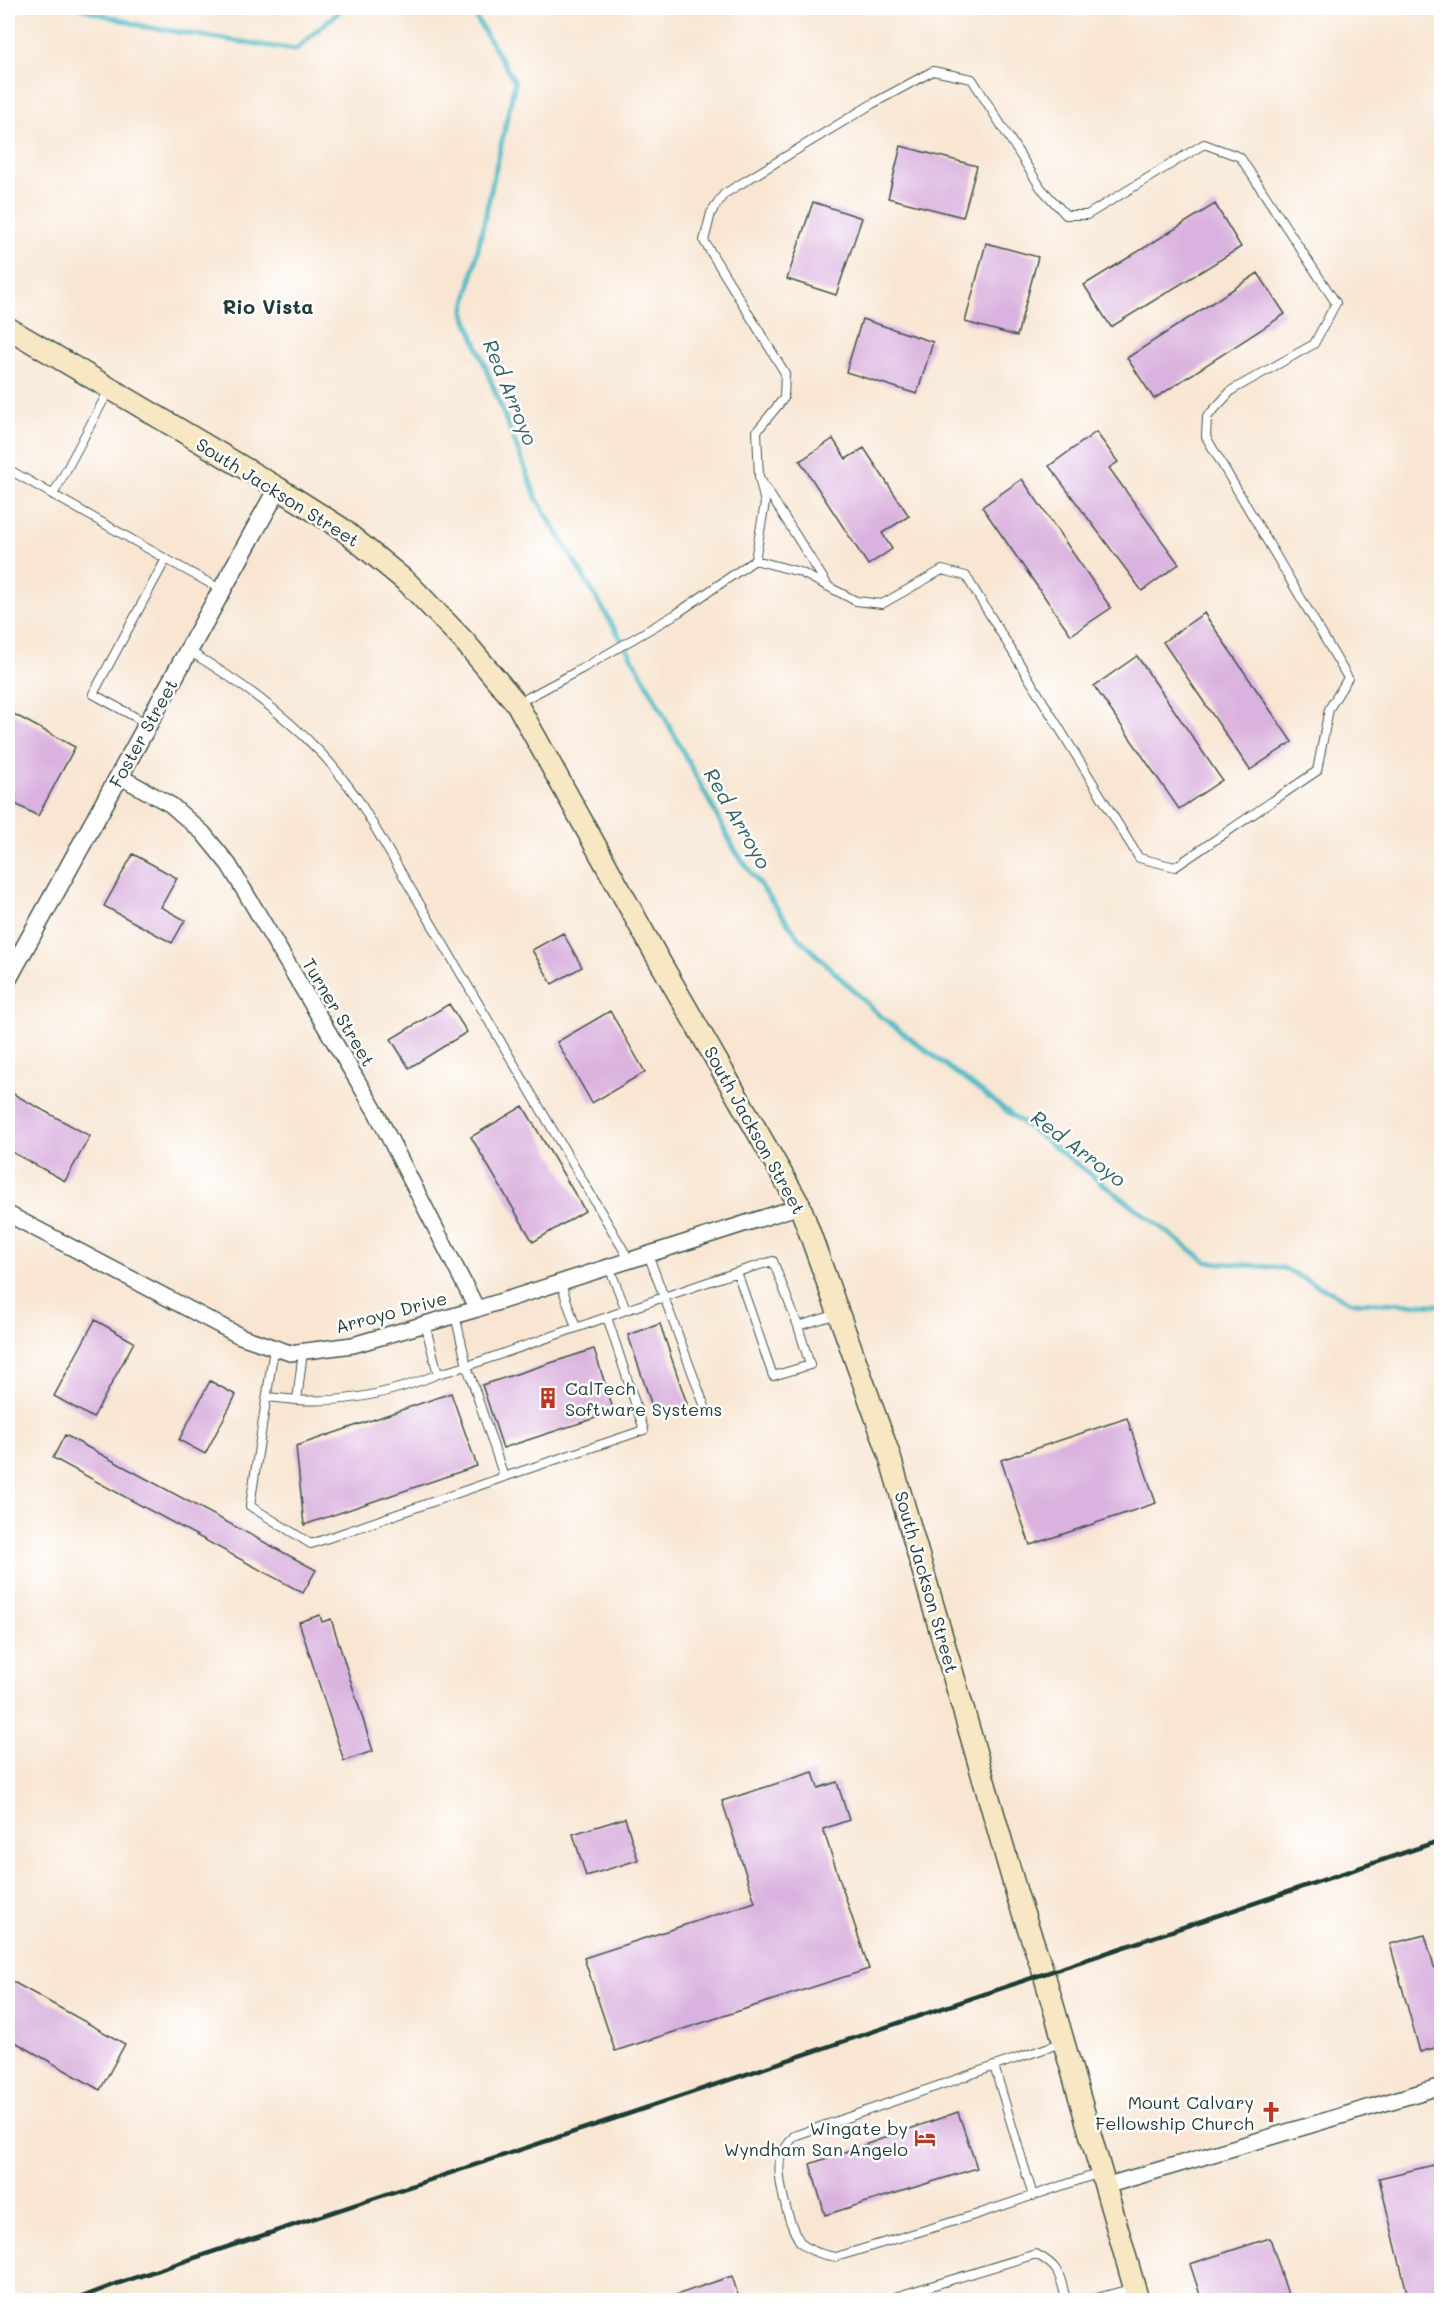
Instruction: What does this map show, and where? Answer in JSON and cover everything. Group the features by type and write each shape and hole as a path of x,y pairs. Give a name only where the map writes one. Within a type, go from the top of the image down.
{"main road":[{"name":"South Jackson Street","path":"8,328 278,488 341,528 408,583 464,641 517,704 656,955 800,1206 890,1454 1018,1898 1063,2042 1136,2294"}],"street":[{"name":"Foster Street","path":"10,968 278,488"},
{"name":"Turner Street","path":"119,776 171,805 203,833 229,865 376,1112 477,1309"},
{"name":"Arroyo Drive","path":"8,1214 240,1336 290,1353 352,1345 425,1324 561,1284 800,1206"},
{"path":"1103,2179 1442,2085"}],"lane":[{"path":"517,704 676,614 755,560 765,503 759,477 757,432 783,398 785,373 704,241 711,213 724,194 872,104 933,71 972,79 1041,188 1066,215 1087,214 1204,144 1240,157 1336,303 1314,344 1232,390 1207,417 1206,437 1348,678 1329,709 1317,771 1174,867 1139,858 966,576 942,570 882,604 856,601 800,572 755,560"},
{"path":"53,495 110,389"},
{"path":"8,469 222,590"},
{"path":"759,477 829,587"},
{"path":"148,724 93,694 166,559"},
{"path":"189,651 237,680 278,713 322,753 358,799 630,1261"},
{"path":"648,1254 705,1407"},
{"path":"267,1397 322,1401 371,1395 406,1387 665,1296 737,1272 773,1261 810,1365 773,1376 737,1272"},
{"path":"609,1267 626,1310"},
{"path":"561,1284 576,1329"},
{"path":"798,1326 839,1314"},
{"path":"455,1315 467,1366 504,1477"},
{"path":"274,1348 250,1506 311,1544 644,1430 607,1317"},
{"path":"425,1324 438,1374"},
{"path":"297,1400 303,1351"},
{"path":"1063,2042 794,2136 782,2154 779,2172 789,2216 800,2242 820,2255 836,2257 1033,2196 1103,2179"},
{"path":"994,2066 1033,2196"},
{"path":"885,2301 1036,2254 1051,2262 1058,2270 1066,2301"},
{"path":"1089,2301 1136,2294"}],"building":[{"path":"901,146 977,166 963,217 888,198"},
{"path":"813,202 862,218 836,295 787,279"},
{"path":"1215,204 1241,247 1111,327 1084,285"},
{"path":"986,243 1038,257 1017,336 965,322"},
{"path":"1258,273 1285,314 1154,399 1127,358"},
{"path":"862,319 933,342 917,394 846,372"},
{"path":"1096,432 1118,462 1109,468 1179,564 1142,591 1049,466"},
{"path":"833,439 846,459 864,448 909,516 882,533 892,549 868,565 800,461"},
{"path":"1022,479 1111,608 1071,635 982,507"},
{"path":"1204,613 1292,742 1250,770 1163,642"},
{"path":"1137,656 1222,780 1179,809 1094,686"},
{"path":"8,711 75,747 38,816 8,800"},
{"path":"133,854 177,878 161,907 185,920 172,943 104,906"},
{"path":"563,933 582,967 552,984 532,950"},
{"path":"449,1004 467,1032 409,1068 391,1039"},
{"path":"610,1011 645,1072 592,1103 557,1042"},
{"path":"8,1091 90,1136 65,1181 8,1150"},
{"path":"523,1106 585,1211 533,1242 471,1137"},
{"path":"95,1320 134,1342 93,1418 54,1396"},
{"path":"660,1324 687,1404 655,1415 628,1335"},
{"name":"CalTech Software Systems","path":"594,1349 614,1412 503,1448 482,1385"},
{"path":"210,1381 236,1395 205,1454 179,1440"},
{"path":"451,1393 477,1466 304,1525 296,1446"},
{"path":"1127,1418 1156,1503 1030,1545 1001,1460"},
{"path":"65,1435 316,1570 303,1593 53,1458"},
{"path":"320,1615 322,1622 331,1619 373,1751 344,1761 299,1622"},
{"path":"813,1772 818,1788 837,1782 849,1820 823,1829 869,1969 615,2051 584,1958 755,1902 722,1801"},
{"path":"625,1818 638,1860 586,1876 573,1834"},
{"path":"1425,1935 1442,1995 1442,2046 1420,2052 1390,1944"},
{"path":"8,1979 125,2044 100,2090 8,2038"},
{"name":"Wingate by Wyndham San Angelo","path":"958,2112 977,2168 825,2215 810,2164"},
{"path":"1442,2163 1442,2301 1409,2301 1379,2178"},
{"path":"1270,2238 1290,2301 1202,2301 1190,2264"},
{"path":"732,2276 740,2301 667,2301 667,2298"}],"waterway":[{"name":"Red Arroyo","path":"79,8 146,27 295,50 343,8"},
{"name":"Red Arroyo","path":"470,8 515,82 464,312 537,499 643,676 736,852 799,938 879,1015 1207,1262 1283,1268 1350,1302 1442,1305"}],"railway":[{"path":"74,2300 1442,1840"}],"place":[{"name":"CalTech Software Systems","path":"548,1398"},
{"name":"Mount Calvary Fellowship Church","path":"1271,2112"},
{"name":"Wingate by Wyndham San Angelo","path":"925,2138"}],"district":[{"name":"Rio Vista","path":"268,306"}]}
